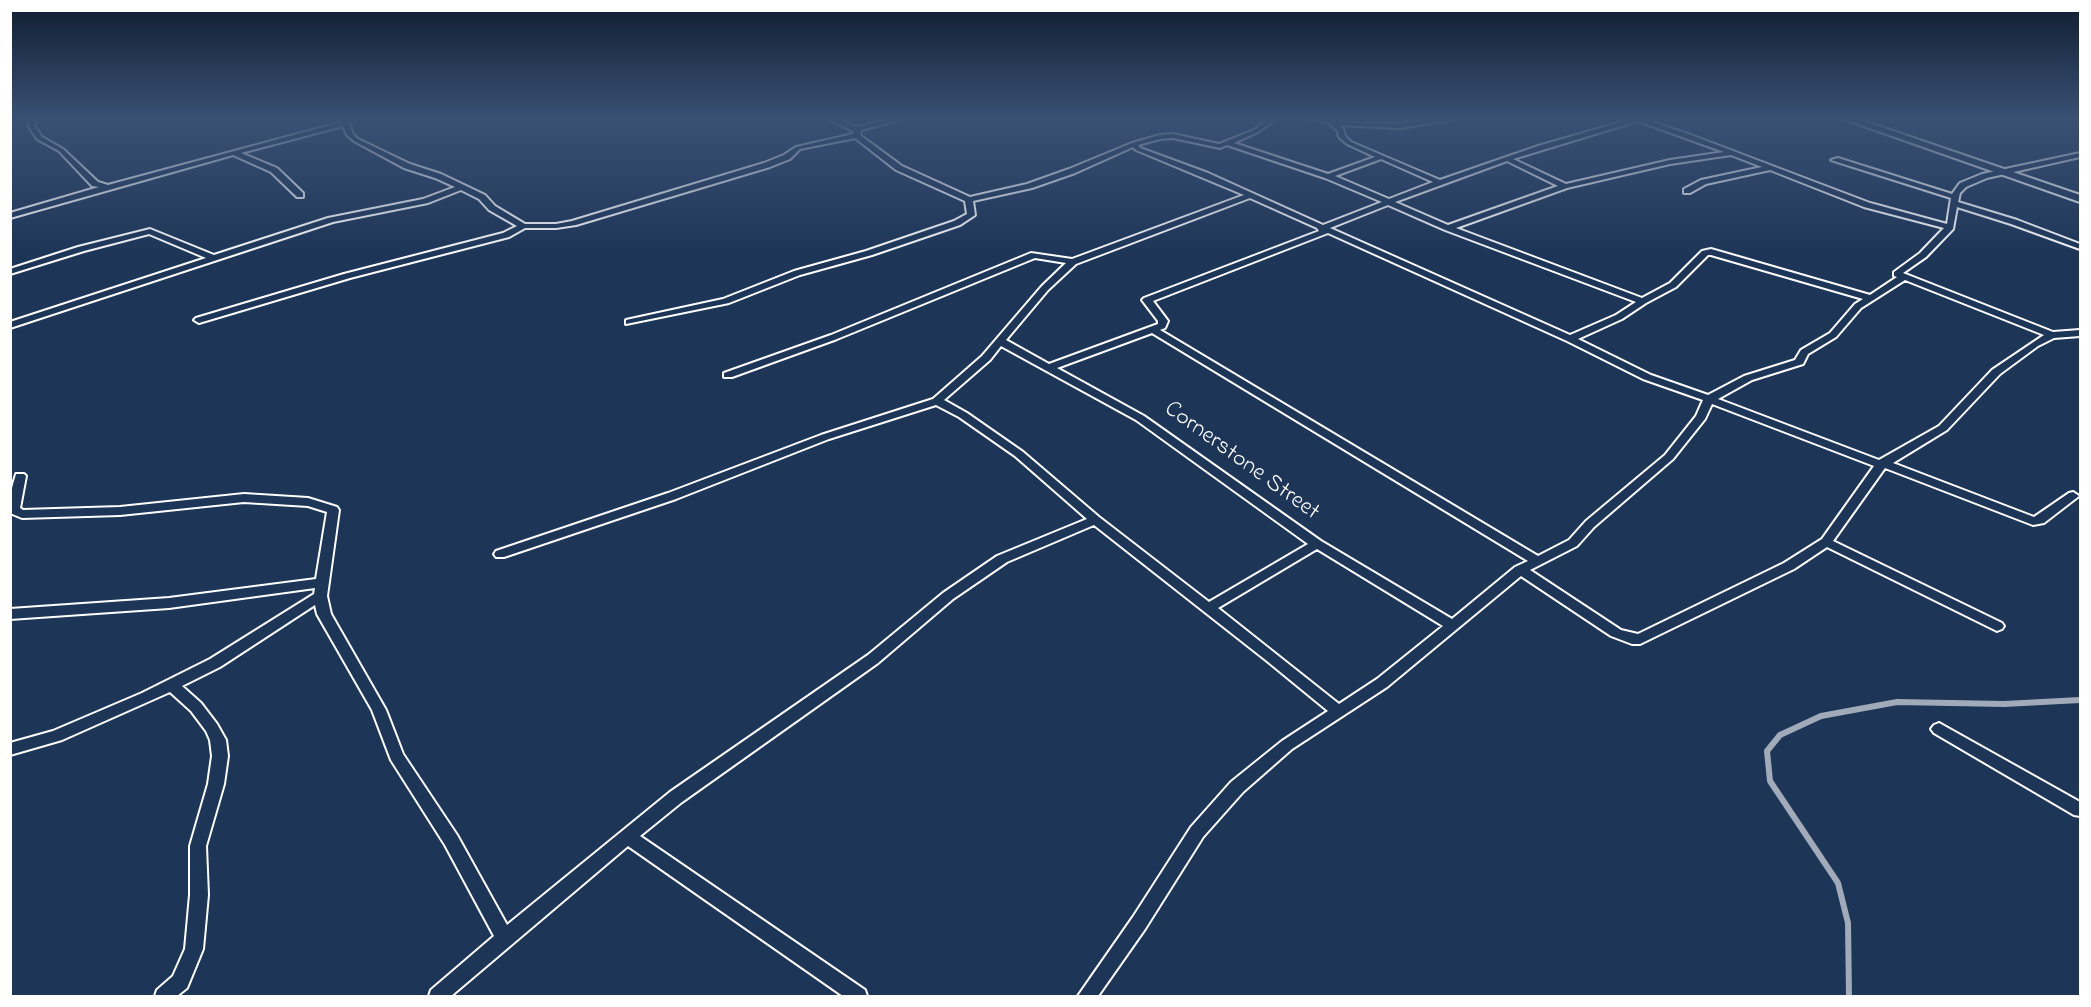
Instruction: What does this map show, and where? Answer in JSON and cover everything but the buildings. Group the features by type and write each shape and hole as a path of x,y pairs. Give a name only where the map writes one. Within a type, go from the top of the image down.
{"main road":[{"path":"1986,165 2080,193"},
{"path":"1988,165 2080,199"}],"street":[{"path":"76,165 95,184 107,187"},
{"path":"10,216 189,165"},
{"path":"262,165 274,170 300,195"},
{"path":"407,165 482,197 492,208 523,226"},
{"path":"199,320 347,276 506,235 523,226 556,226 573,223 767,165"},
{"path":"895,165 969,200 1029,186 1085,165"},
{"path":"1181,165 1570,339 1647,377 2033,521 2040,520 2073,496"},
{"path":"1294,165 1328,176 1448,228 1643,302"},
{"path":"1328,176 1359,165"},
{"path":"1399,165 1441,183"},
{"path":"1050,367 1162,326 1162,321 1147,300 1390,202 1491,165"},
{"path":"1521,165 1565,186"},
{"path":"1448,228 1565,186 1657,165"},
{"path":"1761,165 1868,205 1950,227"},
{"path":"1850,165 1955,200 2080,247"},
{"path":"2037,165 1985,176 1964,185 1956,192 1950,227 1923,255 1897,274 2052,335"},
{"path":"1687,191 1704,182 1768,168"},
{"path":"10,325 331,220 447,194 462,187"},
{"path":"447,194 473,193"},
{"path":"500,554 672,496 825,437 937,400 986,358 1045,288 1073,262 1249,196"},
{"path":"629,322 726,301 797,273 869,253 957,223 971,215 969,200"},
{"path":"10,272 150,231 213,258"},
{"path":"1570,339 1619,317 1674,285 1705,253 1711,252 1871,298"},
{"path":"728,375 834,337 1034,255 1073,262"},
{"path":"1087,996 1204,825 1238,788 1287,745 1382,683 1520,570 1573,543 1590,524 1670,458 1701,417 1709,399 1748,378 1800,362 1804,352 1833,335 1858,306 1904,277"},
{"path":"1154,330 1538,561"},
{"path":"1520,570 1616,633 1632,639 1640,639 1789,566 1826,542 1882,464 1943,428 1996,372 2035,344 2052,335 2080,333"},
{"name":"Cornerstone Street","path":"1000,341 1140,418 1317,544 1452,625"},
{"path":"937,400 1019,454 1095,520 1338,711"},
{"path":"20,476 14,508 16,512 22,514 120,511 244,498 278,499 325,506 333,510 321,590 324,614 379,710 396,756 452,840 505,939"},
{"path":"438,996 676,797 873,659 948,596 1002,559 1095,520"},
{"path":"1826,542 1997,626"},
{"path":"1209,608 1317,544"},
{"path":"10,614 321,590"},
{"path":"10,749 57,736 215,663 321,590"},
{"path":"164,996 180,982 194,949 199,895 198,846 216,784 220,756 218,740 212,728 196,707 171,685"},
{"path":"1939,729 2080,810"},
{"path":"628,837 858,996"}],"waterway":[{"path":"1849,996 1848,923 1838,883 1770,781 1767,751 1780,735 1821,716 1897,702 2004,704 2080,700"}]}
